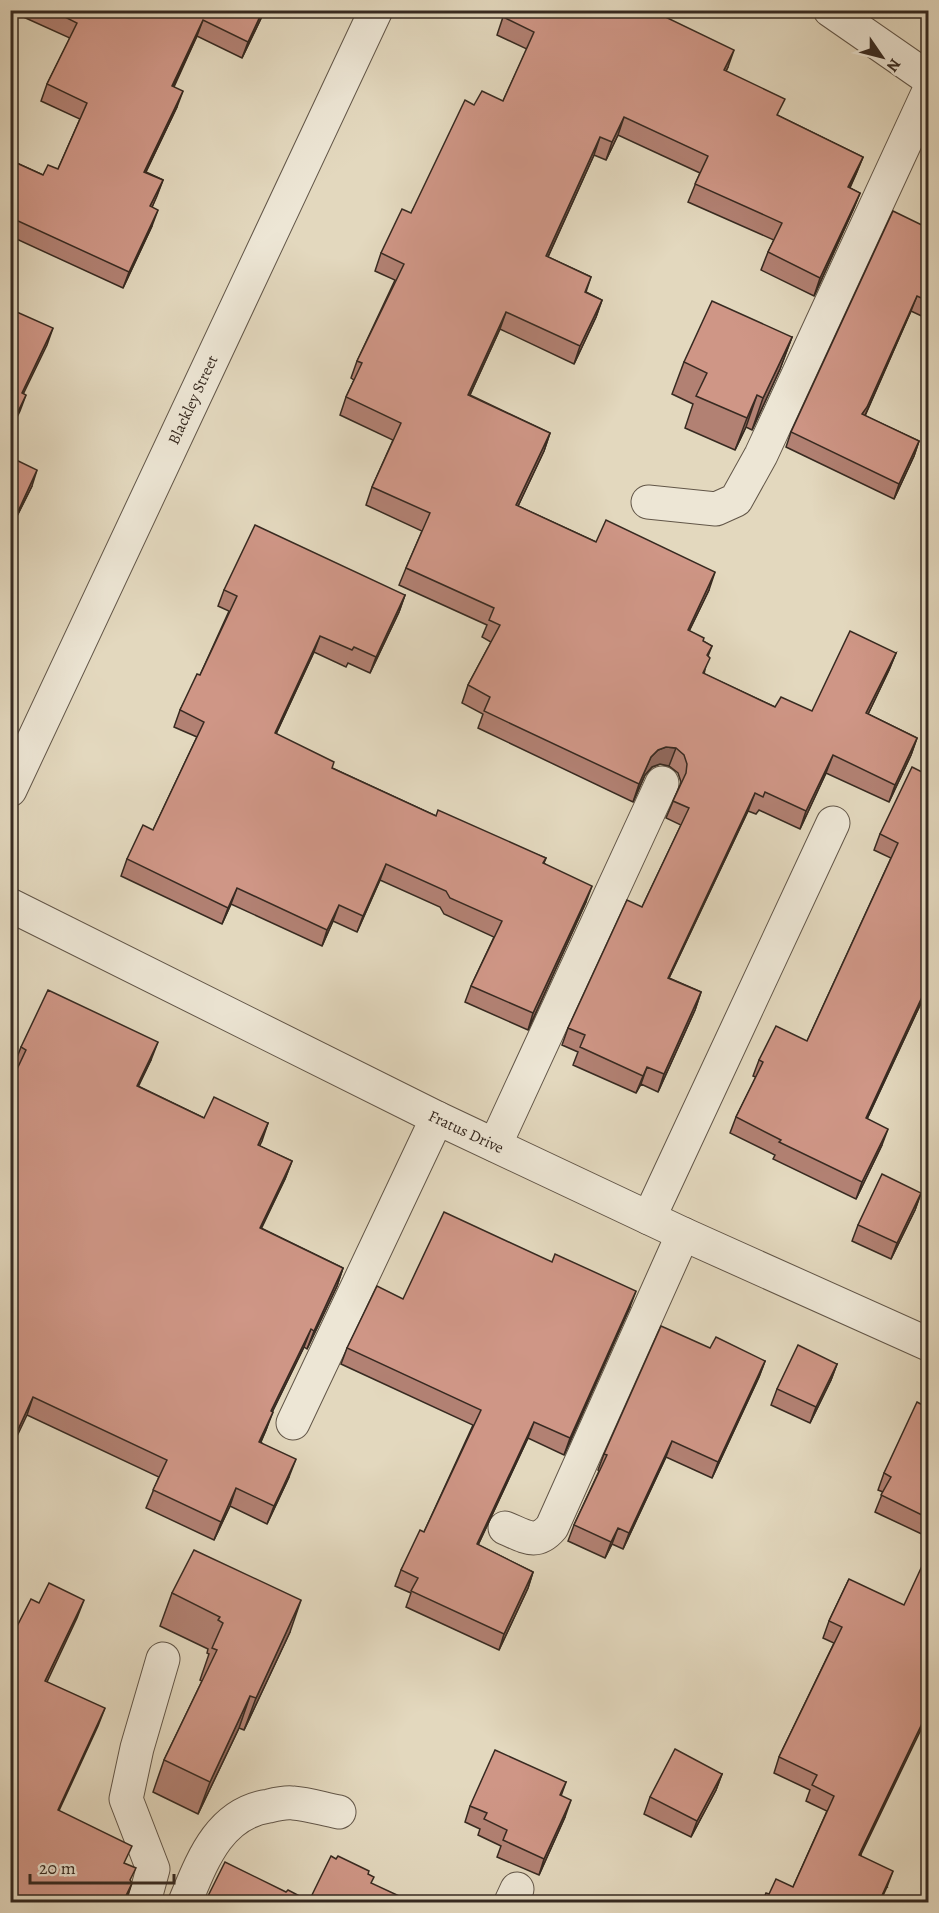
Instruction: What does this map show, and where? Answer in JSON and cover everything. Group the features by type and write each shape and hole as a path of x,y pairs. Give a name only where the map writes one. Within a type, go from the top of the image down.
{"street":[{"name":"Blackley Street","path":"10,790 376,10"},
{"path":"830,10 928,78"},
{"path":"648,502 716,509 736,500 761,455 928,93"},
{"path":"495,1145 662,783"},
{"path":"649,1218 833,822"},
{"name":"Fratus Drive","path":"10,904 437,1118 683,1234 928,1344"},
{"path":"293,1423 437,1118"},
{"path":"505,1528 531,1539 544,1536 552,1527 683,1234"},
{"path":"144,1902 153,1869 126,1799 137,1748 163,1659"},
{"path":"185,1902 213,1841 226,1826 244,1814 260,1807 290,1802 339,1812"}],"building":[{"path":"51,10 263,10 248,42 203,20 172,86 183,91 144,172 163,180 150,206 158,210 129,272 16,220 10,232 10,160 43,175 48,165 58,169 87,103 47,84 77,23"},
{"path":"507,10 651,10 734,50 724,70 785,99 777,115 863,157 848,187 860,193 820,278 768,252 782,223 695,184 708,156 624,117 612,142 600,137 546,256 591,277 585,292 602,300 580,346 506,312 468,395 550,433 516,505 596,542 606,520 715,572 688,630 704,638 703,641 712,646 707,655 710,658 703,673 775,707 781,697 812,711 850,631 896,653 866,713 917,738 895,785 833,755 806,811 765,792 763,797 755,793 668,978 701,992 664,1074 647,1067 643,1076 580,1047 585,1035 568,1028 627,900 642,907 689,808 673,801 686,773 687,764 684,755 676,748 666,747 658,750 651,757 639,784 484,711 490,697 468,685 500,625 489,620 494,608 406,568 430,513 372,487 401,423 346,397 362,363 357,361 404,264 381,253 402,209 411,213 465,100 474,105 482,91 503,101 534,32 503,17"},
{"path":"893,211 928,228 928,301 917,296 862,414 919,441 899,484 791,432"},
{"path":"712,301 792,337 763,398 757,395 747,418 696,396 707,373 684,362"},
{"path":"10,309 53,328 22,393 26,395 10,428"},
{"path":"10,457 37,470 15,518 10,515"},
{"path":"255,525 405,595 376,657 354,647 352,650 320,636 275,733 334,762 332,768 436,816 438,810 546,858 543,863 592,886 533,1013 471,986 502,921 450,898 446,891 386,864 363,916 339,905 327,930 237,888 228,908 127,859 143,825 153,830 204,722 180,710 197,674 200,675 237,596 224,590"},
{"path":"912,767 928,775 928,984 866,1118 888,1129 862,1182 779,1142 781,1140 736,1117 763,1062 759,1060 776,1026 807,1041 898,843 880,834"},
{"path":"48,990 158,1042 137,1086 204,1118 214,1097 268,1123 258,1145 292,1161 260,1228 343,1268 314,1331 311,1329 271,1411 273,1412 259,1442 296,1459 274,1506 236,1488 221,1522 153,1490 167,1460 33,1397 10,1447 10,1084 26,1050 21,1047"},
{"path":"882,1174 921,1193 897,1243 858,1225"},
{"path":"444,1212 552,1262 555,1254 636,1291 570,1438 534,1422 477,1544 533,1572 504,1634 411,1591 418,1578 401,1570 420,1530 424,1532 481,1410 347,1348 377,1286 403,1299"},
{"path":"661,1326 710,1348 716,1337 765,1361 718,1462 672,1441 629,1533 618,1528 611,1542 574,1525 607,1455 604,1454"},
{"path":"798,1345 837,1364 816,1407 777,1389"},
{"path":"917,1402 928,1408 928,1518 881,1495 891,1477 884,1473"},
{"path":"194,1550 301,1600 256,1698 250,1696 210,1782 164,1760 217,1650 212,1648 223,1623 218,1620 220,1617 172,1593"},
{"path":"928,1553 928,1711 859,1855 893,1871 879,1902 762,1902 766,1893 769,1894 776,1879 793,1887 834,1796 812,1785 817,1775 779,1757 842,1627 829,1621 849,1579 904,1605"},
{"path":"49,1583 84,1600 45,1681 105,1708 58,1810 132,1846 124,1863 136,1868 123,1902 10,1902 10,1640 31,1599 39,1603"},
{"path":"675,1749 722,1774 697,1821 650,1797"},
{"path":"495,1750 566,1782 560,1795 571,1800 544,1859 503,1840 507,1830 484,1819 487,1813 470,1806"},
{"path":"331,1856 336,1859 338,1856 369,1871 368,1874 374,1877 371,1883 412,1902 205,1902 225,1862 309,1901"}]}
